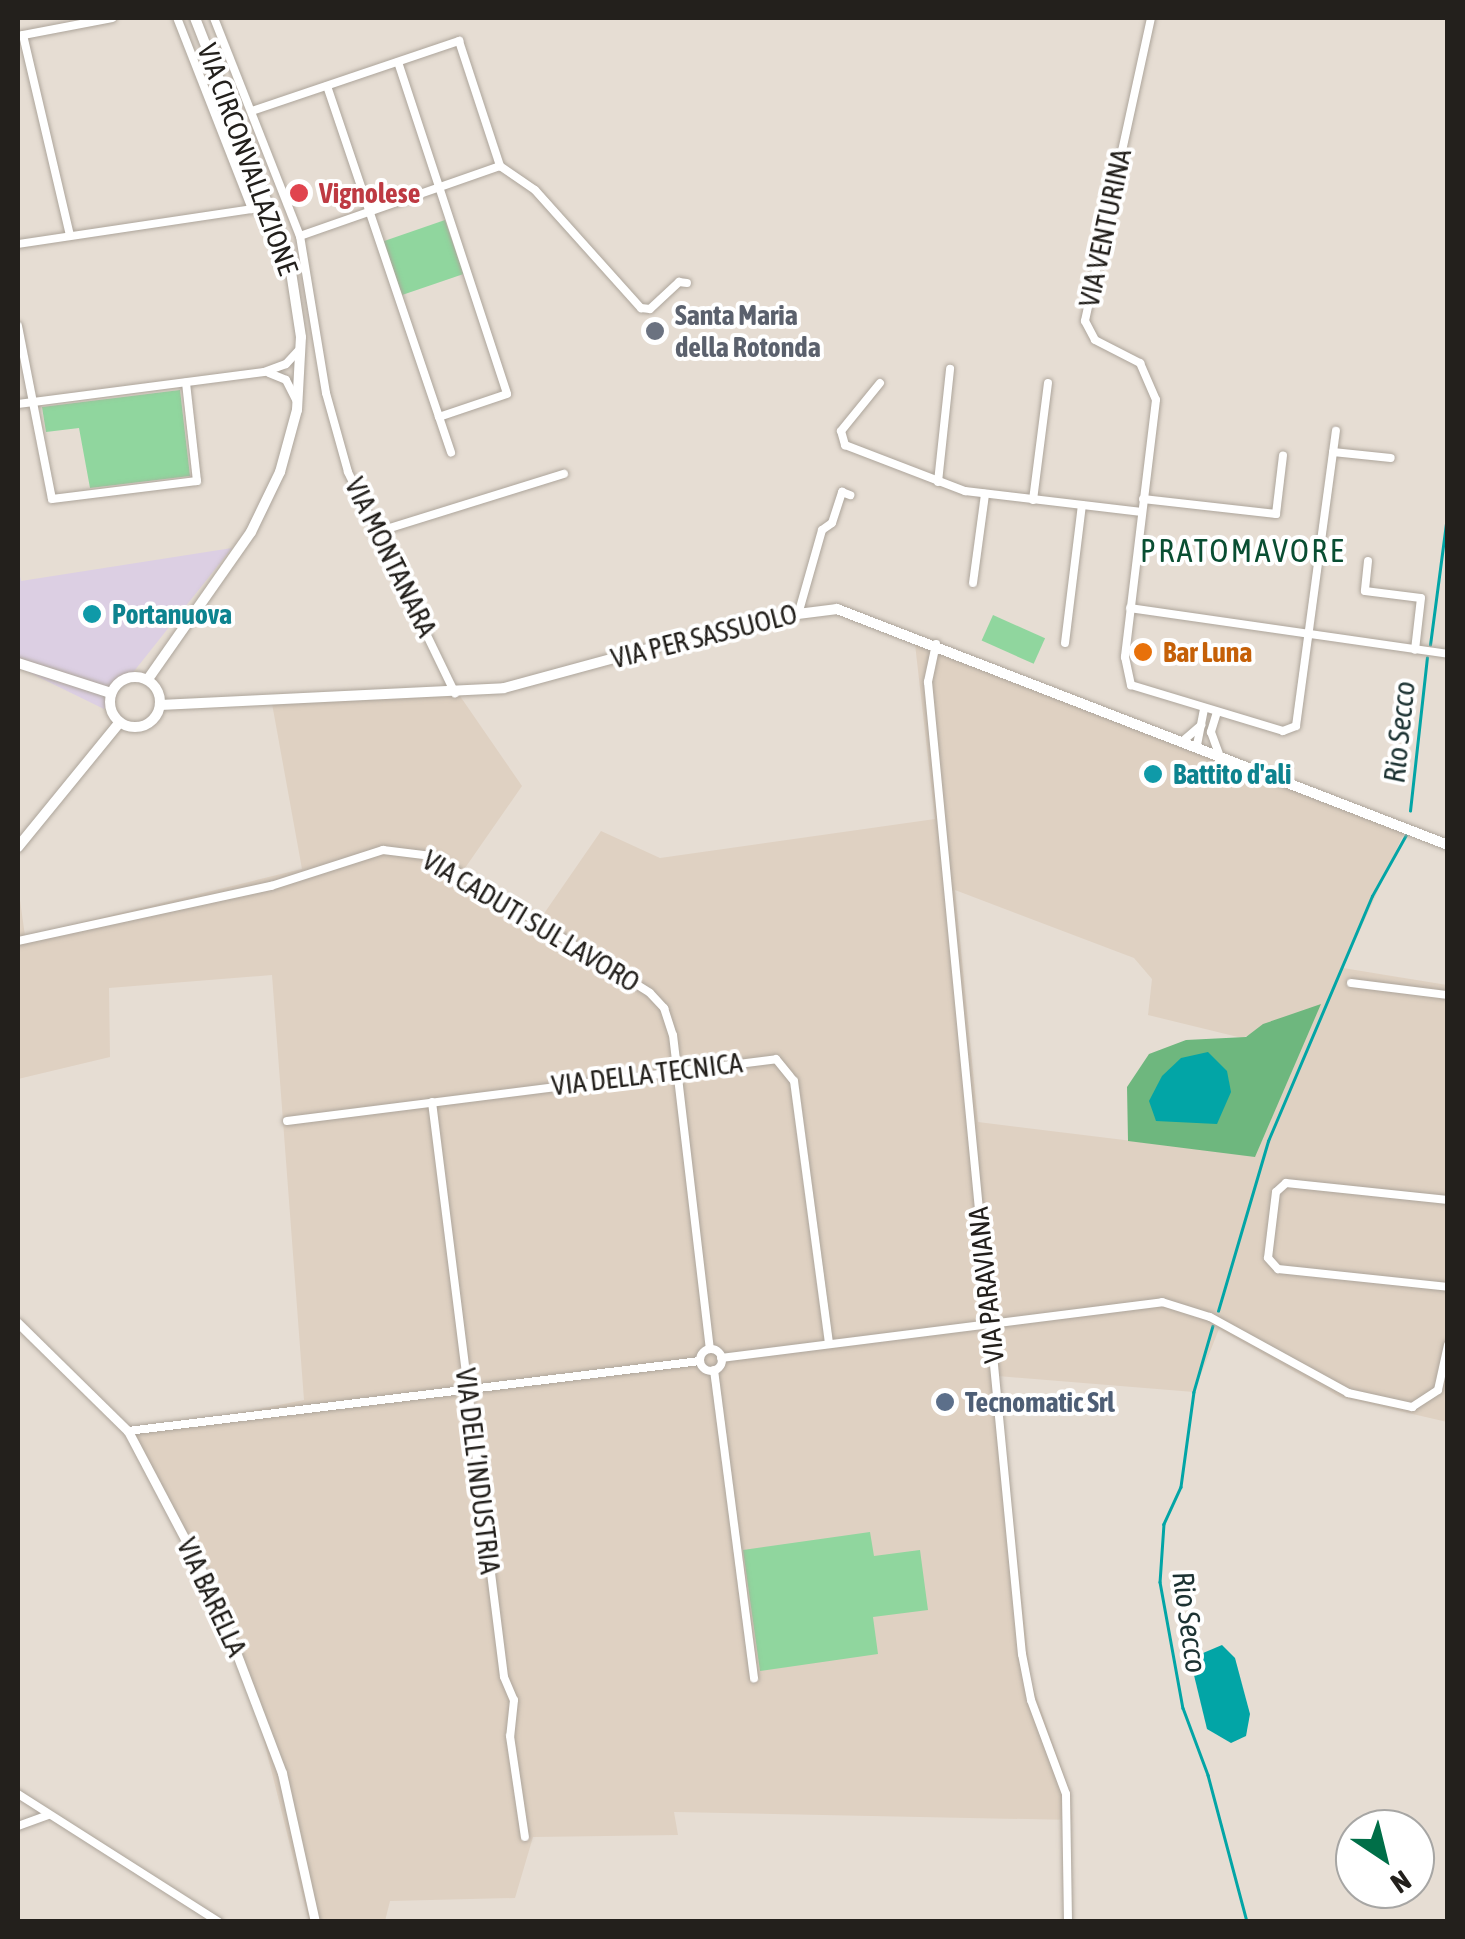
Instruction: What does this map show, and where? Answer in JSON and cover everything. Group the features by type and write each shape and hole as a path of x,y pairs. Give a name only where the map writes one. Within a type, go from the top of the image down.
{"main road":[{"name":"VIA CIRCONVALLAZIONE","path":"148,680 252,532 280,472 298,410 301,336 284,241 195,18"},
{"name":"VIA PER SASSUOLO","path":"160,705 201,707 280,695 456,693 504,688 799,611 856,613 1448,845"},
{"path":"18,663 110,693"},
{"path":"110,693 126,678 148,680 160,705 148,724 120,722"},
{"path":"110,693 120,722"},
{"path":"18,847 120,722"}],"street":[{"path":"70,236 20,36 112,18"},
{"path":"18,244 252,209 177,18"},
{"name":"VIA MONTANARA","path":"214,18 300,236 333,425 374,533 456,693"},
{"name":"VIA VENTURINA","path":"1151,18 1085,321 1095,340 1140,362 1156,400 1124,666 1131,685 1204,709 1293,730 1312,633"},
{"path":"252,111 460,42 500,166 535,190 641,308 650,309 676,284 687,284"},
{"path":"398,62 507,394 439,417"},
{"path":"327,86 451,453"},
{"path":"300,236 500,166"},
{"path":"18,326 52,500 197,481 186,383"},
{"path":"18,404 264,372 294,359 301,336"},
{"path":"938,482 950,369"},
{"path":"264,372 286,380 298,410"},
{"path":"880,383 840,441 938,482 985,494 1142,512"},
{"path":"1032,500 1048,383"},
{"path":"1312,633 1336,431"},
{"path":"1333,452 1392,458"},
{"path":"1143,499 1276,514 1283,455"},
{"path":"374,533 564,474"},
{"path":"799,611 822,530 832,523 842,492 850,495"},
{"path":"972,583 985,494"},
{"path":"1065,643 1082,505"},
{"path":"1368,560 1365,591 1421,598 1415,650"},
{"path":"1130,608 1448,654"},
{"name":"VIA PARAVIANA","path":"936,644 928,682 1022,1654 1035,1712 1066,1794 1068,1922"},
{"path":"1200,747 1204,709"},
{"path":"1200,747 1211,732 1217,712"},
{"path":"1184,740 1201,725"},
{"path":"1211,732 1218,754"},
{"name":"VIA CADUTI SUL LAVORO","path":"18,941 271,886 405,848 432,856 650,993 670,1024 710,1349"},
{"path":"1351,983 1448,994"},
{"name":"VIA DELLA TECNICA","path":"287,1120 768,1058 792,1074 829,1342"},
{"name":"VIA DELL’INDUSTRIA","path":"432,1102 504,1676 514,1700 510,1736 525,1838"},
{"path":"1448,1200 1286,1183 1276,1192 1268,1258 1278,1269 1448,1286"},
{"path":"128,1430 700,1360 710,1349 722,1358 990,1322 1176,1304 1348,1393 1412,1407 1432,1398 1448,1346"},
{"name":"VIA BARELLA","path":"18,1323 128,1430 214,1594 285,1784 315,1922"},
{"path":"722,1358 714,1370 754,1678"},
{"path":"700,1360 714,1370"},
{"path":"18,1794 219,1922"},
{"path":"18,1826 49,1815"}],"shaded area":[{"path":"232,548 104,709 18,667 18,568 21,581"},
{"path":"915,644 1404,833 1343,968 1447,985 1447,1422 1340,1397 1219,1329 1194,1392 998,1376 1031,1681 1070,1792 1072,1820 674,1812 678,1835 533,1837 515,1898 390,1901 385,1921 309,1921 260,1725 230,1644 130,1435 304,1400 272,975 109,988 110,1057 18,1079 18,886 25,936 302,869 271,698 460,696 522,786 465,868 543,915 601,831 660,858 935,819","holes":["955,890 1134,958 1152,979 1148,1015 1242,1038 1320,1005 1255,1156 978,1122"]}],"green space":[{"path":"445,220 464,274 402,295 384,241"},
{"path":"180,390 190,476 90,488 79,428 46,432 42,407"},
{"path":"993,615 1045,638 1034,664 982,641"},
{"path":"1321,1004 1255,1157 1128,1141 1127,1087 1149,1054 1186,1040 1246,1037 1263,1024"},
{"path":"870,1532 874,1556 920,1550 928,1610 873,1617 878,1654 760,1671 743,1550"}],"water":[{"path":"1208,1052 1227,1071 1231,1092 1217,1124 1156,1121 1149,1101 1162,1076 1181,1058"},
{"path":"1222,1645 1235,1658 1250,1714 1246,1736 1231,1743 1207,1729 1192,1667 1196,1656"}],"waterway":[{"name":"Rio Secco","path":"1430,645 1448,508"},
{"name":"Rio Secco","path":"1410,811 1427,658"},
{"name":"Rio Secco","path":"1218,1311 1268,1141 1372,896 1406,835"},
{"name":"Rio Secco","path":"1213,1326 1194,1392 1181,1487 1164,1524 1160,1582 1183,1708 1208,1775 1247,1922"}],"place":[{"name":"Vignolese","path":"299,193"},
{"name":"Santa Maria della Rotonda","path":"655,331"},
{"name":"Portanuova","path":"92,614"},
{"name":"Bar Luna","path":"1143,652"},
{"name":"Battito d'ali","path":"1153,774"},
{"name":"Tecnomatic Srl","path":"945,1402"}],"district":[{"name":"PRATOMAVORE","path":"1243,551"}]}
